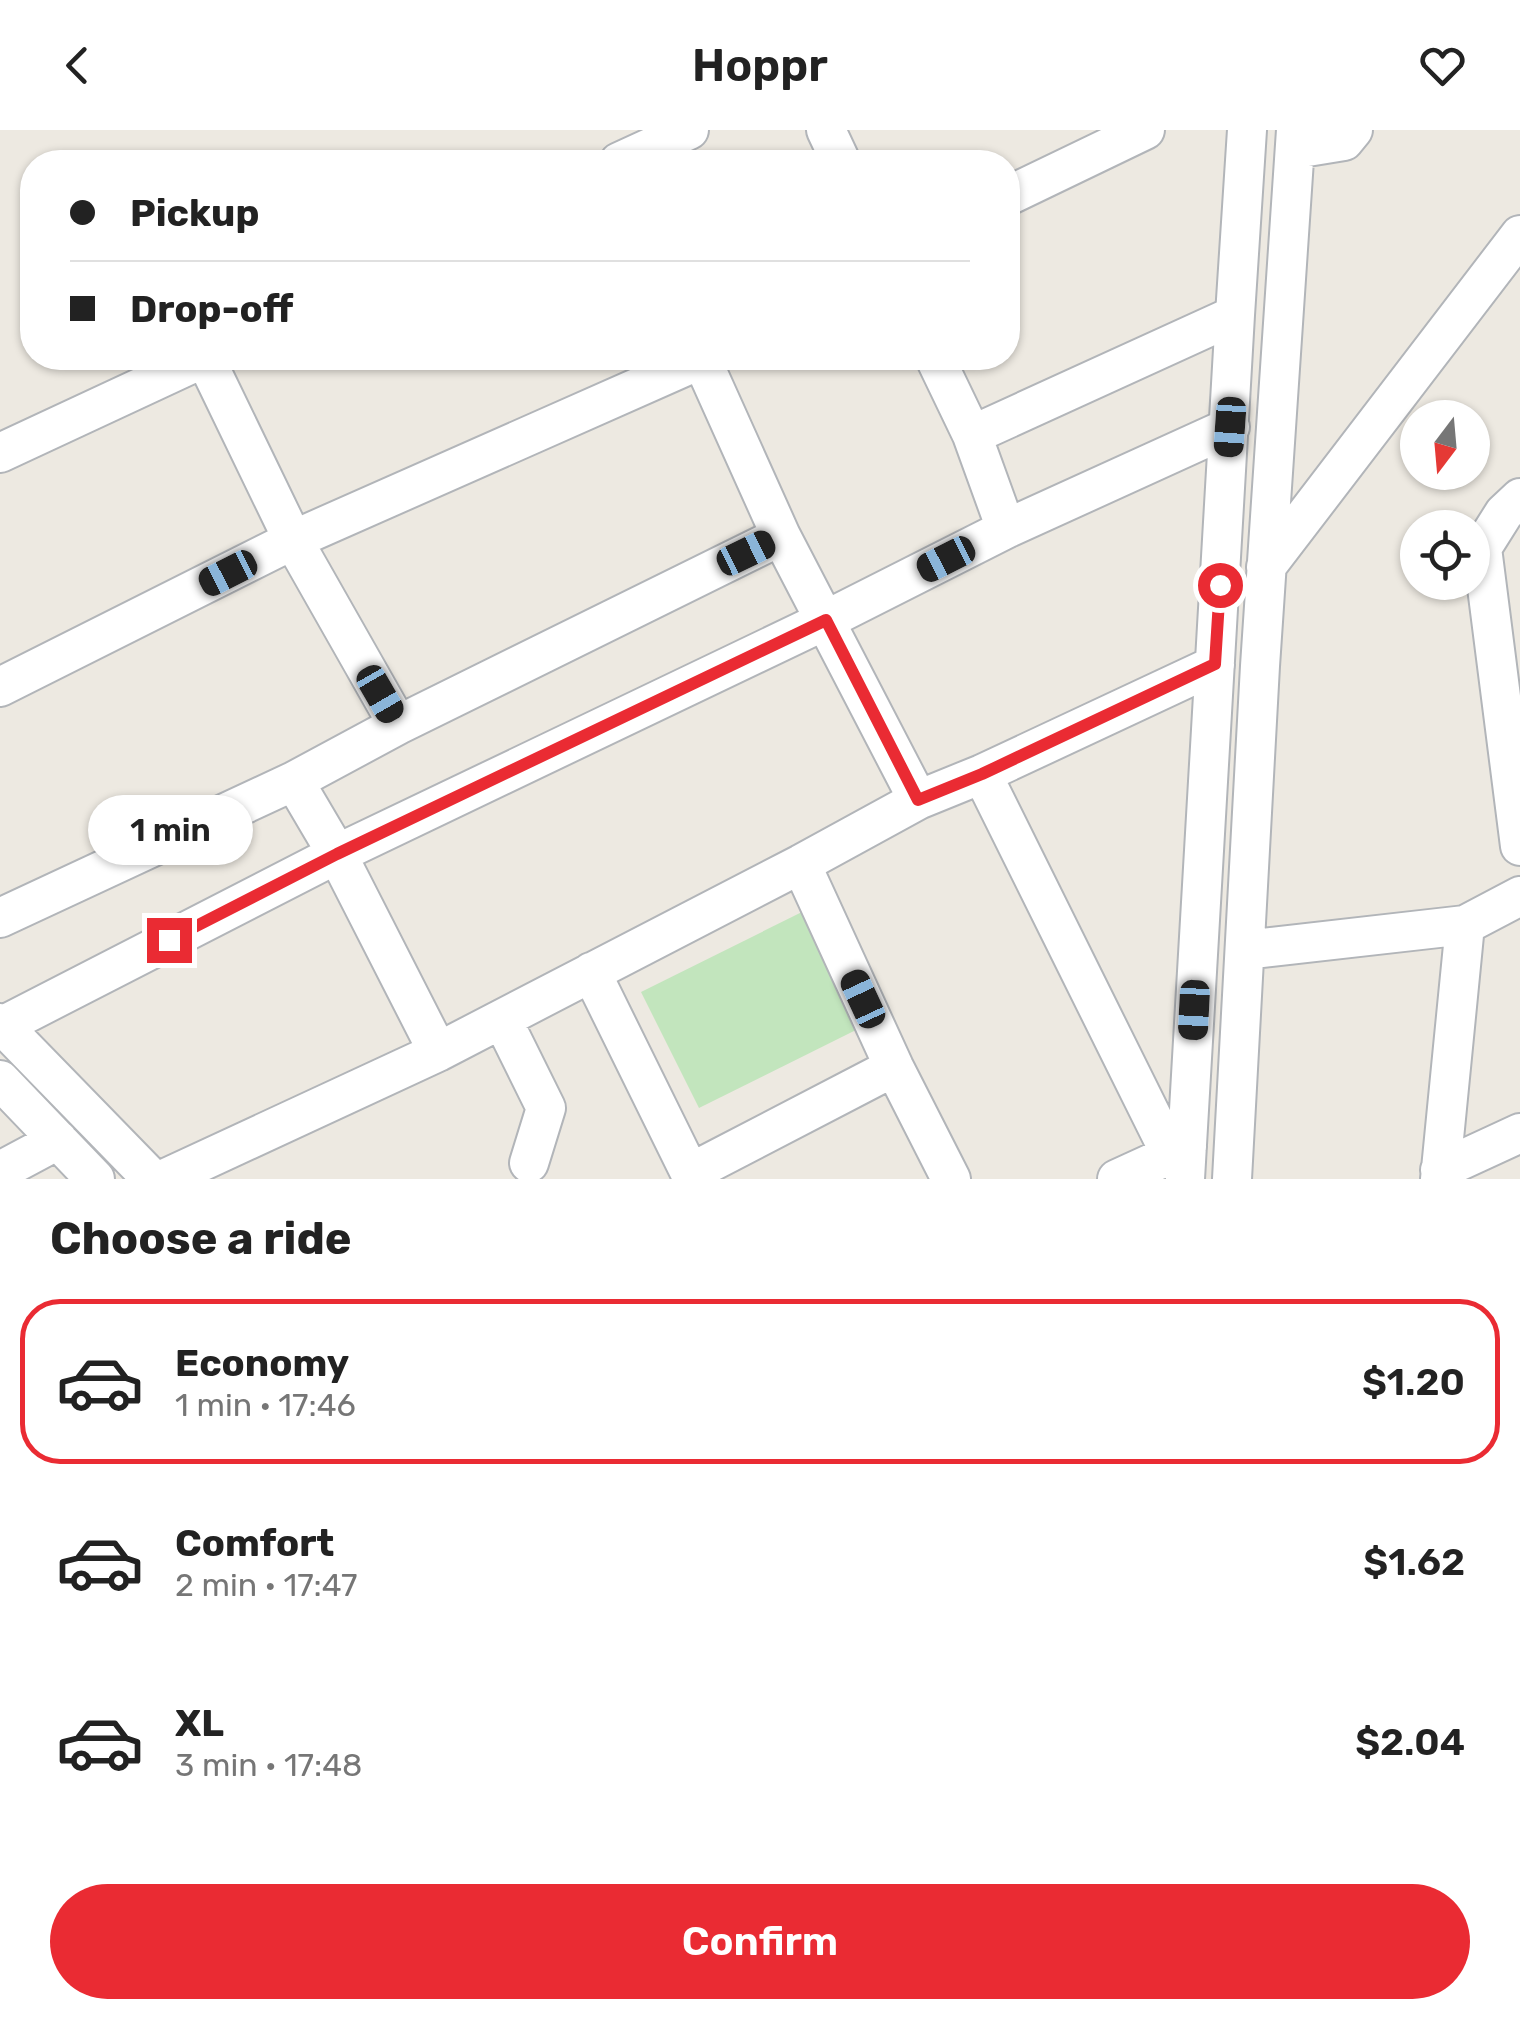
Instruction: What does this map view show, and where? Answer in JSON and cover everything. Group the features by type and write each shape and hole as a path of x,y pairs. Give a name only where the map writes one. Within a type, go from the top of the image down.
{"street":[{"path":"646,150 689,130"},
{"path":"1020,190 1145,130"},
{"path":"1181,1160 1248,130"},
{"path":"1232,1179 1266,567 1295,140 1344,141 1353,130"},
{"path":"1266,567 1520,235"},
{"path":"972,435 1234,315"},
{"path":"0,453 178,370"},
{"path":"210,370 293,540 398,725"},
{"path":"0,688 293,540 674,370"},
{"path":"706,370 781,536 918,800"},
{"path":"941,370 972,435 1006,529"},
{"path":"152,1179 1,1025 337,854 826,620 1006,529 1230,427"},
{"path":"1520,498 1504,514 1482,548 1520,846"},
{"path":"0,918 294,782 398,725 781,536"},
{"path":"164,1179 438,1052 918,800 982,774 1215,664"},
{"path":"982,774 1181,1160"},
{"path":"294,782 337,854 438,1052"},
{"path":"801,864 894,1067 951,1179"},
{"path":"1244,950 1466,925 1520,896"},
{"path":"1200,906 1246,909"},
{"path":"1440,1175 1466,925"},
{"path":"591,972 691,1176 894,1067"},
{"path":"502,1019 546,1108 530,1163"},
{"path":"0,1080 95,1179"},
{"path":"1440,1175 1520,1134"},
{"path":"0,1171 58,1140"},
{"path":"1117,1179 1181,1160"}],"green space":[{"path":"804,911 862,1027 699,1108 641,992"}],"route":[{"path":"169,940 337,854 826,620 918,800 982,774 1215,664 1220,585"}]}
